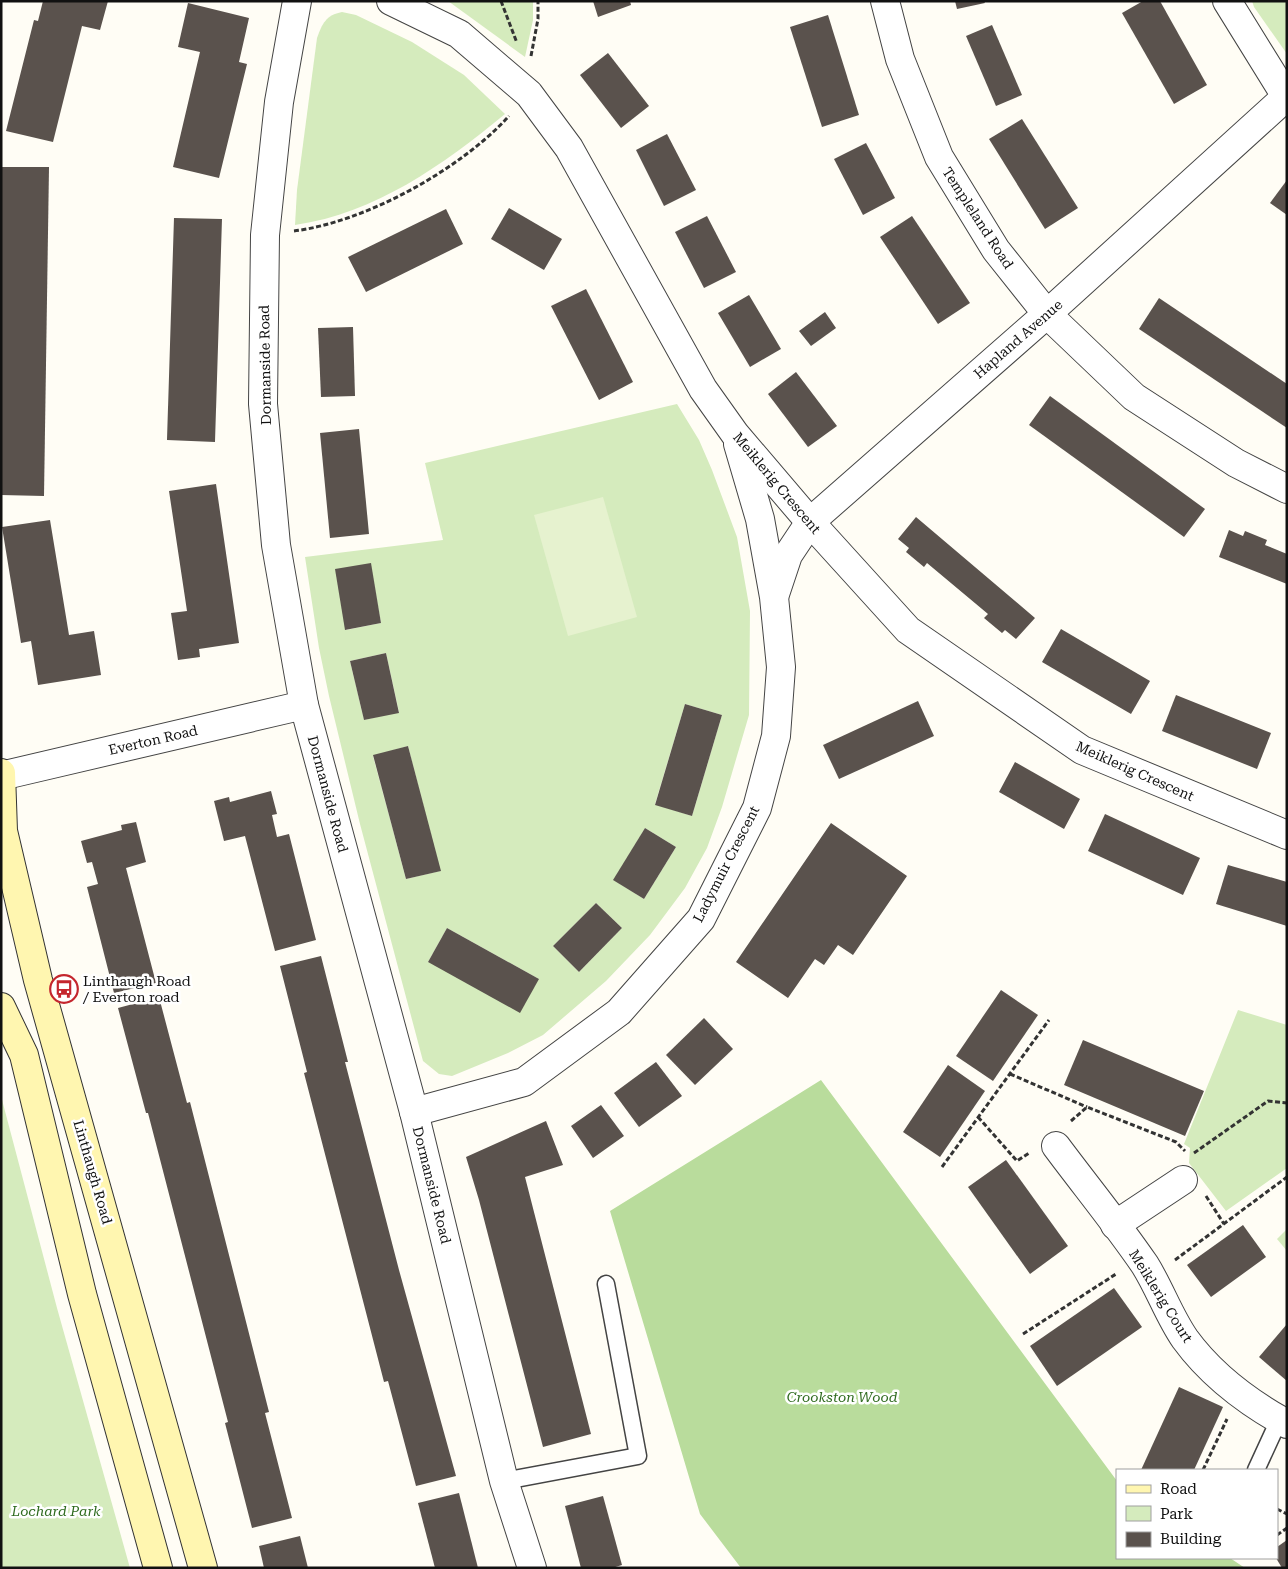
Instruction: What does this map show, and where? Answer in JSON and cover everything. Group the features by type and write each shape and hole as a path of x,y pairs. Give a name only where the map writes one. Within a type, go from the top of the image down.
{"street":[{"name":"Dormanside Road","path":"297,1 279,102 265,235 263,404 276,545 304,705 414,1112 504,1481 532,1568"},
{"name":"Meiklerig Crescent","path":"391,1 459,34 529,94 569,148 703,389 735,434 810,522 908,630 1082,750 1287,835"},
{"name":"Templeland Road","path":"885,1 900,59 939,157 996,250 1046,314 1134,397 1236,463 1287,489"},
{"path":"1227,1 1287,98"},
{"name":"Hapland Avenue","path":"774,597 788,555 810,522 1287,98"},
{"name":"Ladymuir Crescent","path":"414,1112 524,1082 620,1012 701,919 756,808 776,736 781,667 774,597 760,519 735,434"},
{"name":"Everton Road","path":"2,775 304,705"},
{"name":"Linthaugh Road","path":"2,775 2,831 38,980 203,1568"},
{"path":"1,1007 24,1055 82,1294 158,1568"},
{"name":"Meiklerig Court","path":"1056,1146 1146,1268 1185,1338 1212,1370 1238,1394 1283,1422"},
{"path":"1115,1225 1184,1180"}],"lane":[{"path":"504,1481 638,1456 606,1284"},
{"path":"1257,1469 1283,1422"}],"path":[{"path":"501,1 518,45"},
{"path":"530,65 538,19 538,1"},
{"path":"313,229 404,194 455,162 500,126 513,112"},
{"path":"942,1167 1049,1020"},
{"path":"1010,1074 1087,1107"},
{"path":"1184,1180 1185,1159 1268,1101 1287,1103"},
{"path":"1023,1334 1224,1224 1287,1177"},
{"path":"1215,1207 1224,1224"},
{"path":"1203,1469 1238,1394"}],"green space":[{"path":"448,1 533,1 533,20 525,57"},
{"path":"1252,1 1287,1 1287,54 1254,7"},
{"path":"342,12 356,15 412,42 464,75 505,114 433,168 381,198 325,219 295,225 297,190 317,38 325,21 332,15"},
{"path":"677,404 699,440 737,537 750,611 749,715 722,807 707,848 685,888 650,935 606,981 543,1035 508,1053 452,1076 439,1074 423,1061 360,824 329,696 319,648 305,557 443,540 425,463","holes":["370,563 381,623 346,630","386,653 399,712 364,720 350,661","685,704 722,715 692,816 655,804","408,746 440,871 406,879 373,756","645,828 676,847 644,899 614,880","596,903 622,928 579,972 553,946","447,928 539,979 428,962"]},
{"path":"603,497 637,617 568,636 534,515"},
{"path":"1238,1010 1287,1025 1287,1168 1226,1211 1189,1163 1190,1148 1184,1144"},
{"name":"Crookston Wood","path":"821,1080 1116,1480 1116,1559 1232,1559 1245,1568 741,1568 700,1514 610,1211"},
{"name":"Lochard Park","path":"1,1096 57,1308 130,1568 1,1568"},
{"path":"1287,1229 1287,1251 1277,1239"}],"building":[{"path":"43,1 108,1 100,30 82,26 53,142 6,131 34,20 38,21"},
{"path":"593,1 630,1 631,5 598,17"},
{"path":"955,1 984,1 985,3 957,9"},
{"path":"1143,1 1160,1 1207,85 1174,104 1122,13"},
{"path":"188,3 249,18 239,62 247,64 219,178 173,167 200,52 178,47"},
{"path":"828,15 859,115 822,127 790,27"},
{"path":"992,25 1022,95 996,106 966,36"},
{"path":"608,53 649,106 621,128 580,75"},
{"path":"1022,119 1078,208 1045,229 989,139"},
{"path":"667,134 696,190 664,206 636,150"},
{"path":"866,143 895,198 863,215 834,159"},
{"path":"1,167 49,167 44,496 1,495"},
{"path":"1287,180 1287,215 1270,203"},
{"path":"509,208 562,239 544,270 491,239"},
{"path":"446,209 463,244 366,292 348,257"},
{"path":"707,216 736,272 704,288 675,232"},
{"path":"912,216 970,303 938,324 880,237"},
{"path":"174,218 222,219 215,442 167,440"},
{"path":"586,289 633,382 599,400 551,306"},
{"path":"749,295 781,349 750,367 718,313"},
{"path":"1159,298 1287,384 1287,428 1139,329"},
{"path":"825,312 836,328 811,346 799,331"},
{"path":"353,327 355,396 321,397 318,328"},
{"path":"796,372 837,426 808,447 768,394"},
{"path":"1050,396 1205,509 1184,537 1029,425"},
{"path":"359,429 369,534 330,538 320,433"},
{"path":"216,484 239,643 199,649 200,657 178,660 171,613 187,611 169,491"},
{"path":"916,517 1035,618 1016,639 1005,630 1002,633 984,618 988,614 927,563 924,567 906,552 909,548 898,539"},
{"path":"50,520 69,635 94,631 101,675 38,685 31,641 21,643 2,527"},
{"path":"1229,530 1243,536 1245,531 1267,540 1265,545 1287,554 1287,584 1219,557"},
{"path":"371,563 381,623 345,630 335,569"},
{"path":"1061,629 1150,681 1131,714 1042,662"},
{"path":"386,653 399,713 364,720 350,661"},
{"path":"1176,695 1271,733 1257,769 1162,731"},
{"path":"918,701 934,736 839,779 823,745"},
{"path":"685,704 722,715 692,816 655,805"},
{"path":"408,746 441,871 406,879 373,755"},
{"path":"1015,762 1080,799 1064,829 999,792"},
{"path":"271,791 277,814 272,815 277,837 289,834 316,940 275,951 245,836 224,841 214,801 229,797 230,802"},
{"path":"1105,814 1200,858 1183,895 1088,851"},
{"path":"136,822 146,862 126,868 156,983 114,993 87,887 98,884 92,862 87,863 81,841 122,830 121,825"},
{"path":"831,823 907,876 853,955 838,945 824,965 815,959 788,998 736,962"},
{"path":"645,828 676,847 644,899 613,880"},
{"path":"1228,865 1287,882 1287,926 1216,904"},
{"path":"596,903 622,928 579,972 553,946"},
{"path":"447,928 539,979 520,1013 428,962"},
{"path":"321,956 348,1062 345,1062 399,1270 456,1476 416,1486 388,1381 384,1382 304,1073 307,1072 280,966"},
{"path":"1001,990 1038,1015 993,1081 956,1056"},
{"path":"159,997 187,1103 190,1102 269,1412 265,1413 292,1518 252,1528 225,1423 228,1422 148,1113 146,1113 118,1008"},
{"path":"704,1018 733,1049 695,1085 666,1055"},
{"path":"1083,1040 1204,1091 1185,1136 1064,1085"},
{"path":"656,1062 682,1096 639,1127 614,1093"},
{"path":"948,1065 985,1091 940,1157 903,1132"},
{"path":"601,1105 624,1136 593,1158 571,1126"},
{"path":"546,1121 563,1165 525,1177 591,1434 543,1447 479,1200 466,1157"},
{"path":"1006,1160 1068,1246 1030,1274 968,1187"},
{"path":"1243,1225 1266,1257 1211,1297 1187,1265"},
{"path":"1114,1288 1142,1327 1057,1386 1030,1346"},
{"path":"1287,1324 1287,1381 1259,1357"},
{"path":"1179,1387 1223,1407 1194,1469 1141,1469"},
{"path":"459,1493 478,1568 435,1568 418,1503"},
{"path":"603,1496 622,1565 612,1568 581,1568 565,1506"},
{"path":"300,1536 308,1568 264,1568 259,1546"},
{"path":"1287,1540 1287,1568 1282,1568 1277,1559 1278,1546"}],"place":[{"name":"Linthaugh Road / Everton road","path":"64,989"}]}
